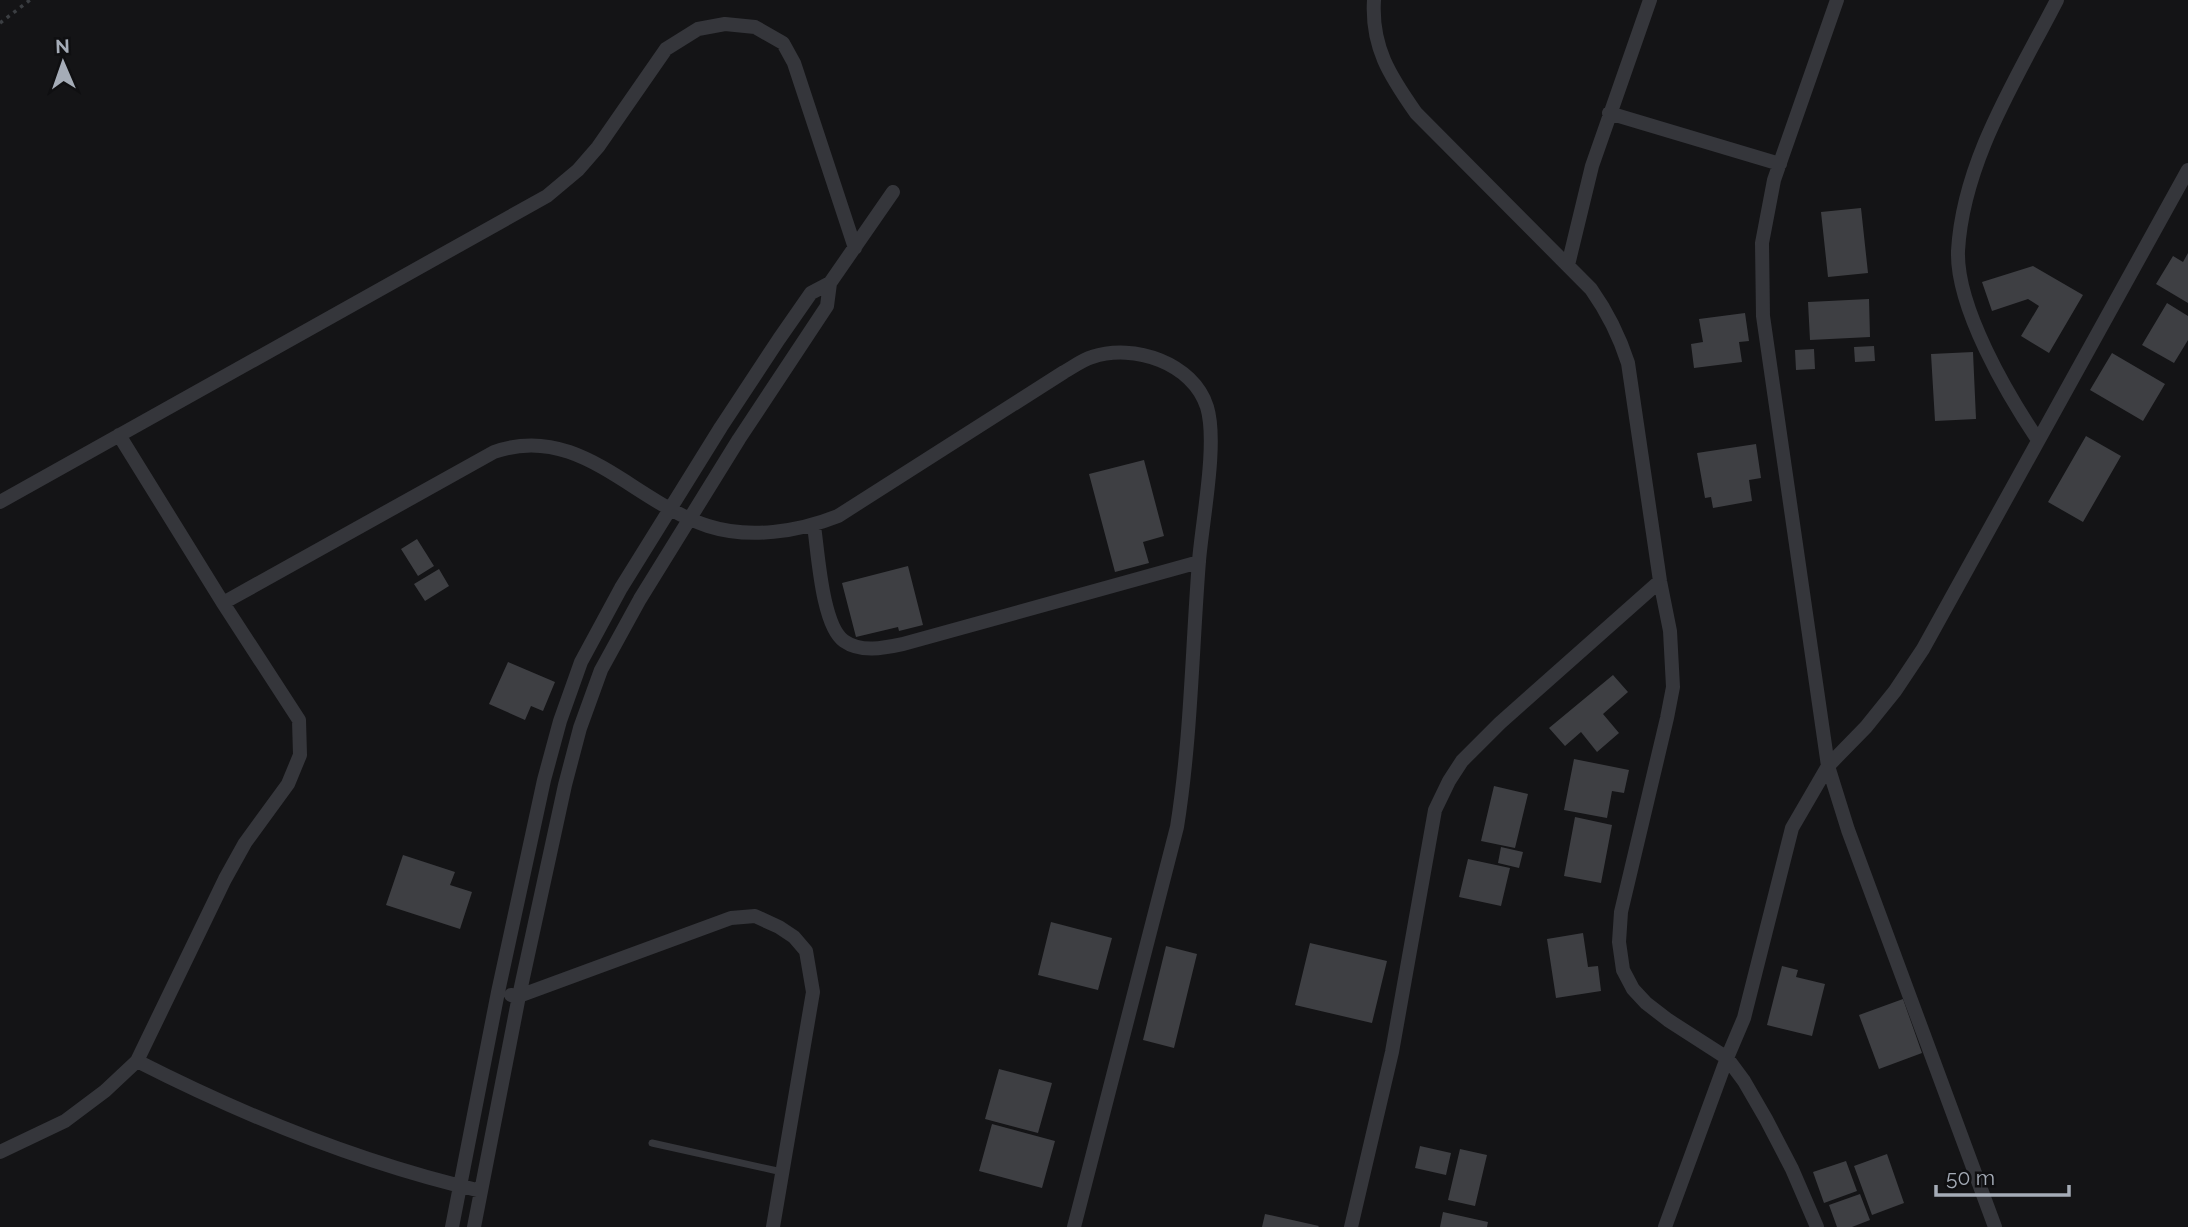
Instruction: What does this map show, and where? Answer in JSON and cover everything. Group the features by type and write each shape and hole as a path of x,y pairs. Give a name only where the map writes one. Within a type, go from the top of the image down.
{"street":[{"path":"1374,0 1373,22 1381,54 1395,82 1416,113 1591,289 1607,311 1620,338 1628,363 1660,581 1670,631 1673,687 1622,912 1619,942 1623,970 1633,989 1646,1003 1727,1058 1766,1119 1792,1169 1817,1227"},
{"path":"1568,265 1585,192 1609,113 1650,0"},
{"path":"1837,0 1774,180 1762,243 1763,316 1828,766 1848,830 1995,1227"},
{"path":"2038,440 2007,394 1966,302 1958,253 1964,207 1979,153 2057,0"},
{"path":"0,502 547,196 578,170 598,147 666,49 698,29 725,24 755,27 783,43 794,63 855,248"},
{"path":"1609,113 1780,164"},
{"path":"1665,1227 1744,1018 1792,828 1828,766 1866,727 1895,691 1923,649 2187,174"},
{"path":"452,1227 498,992 544,780 581,662 621,588 721,427 811,293 830,283 893,192"},
{"path":"474,1227 519,996 565,785 580,727 601,670 618,637 739,439 827,306 830,283"},
{"path":"223,603 355,528 494,452 508,447 544,445 577,453 671,508 706,525 729,531 785,530 814,526 838,516 1091,357 1117,352 1145,354 1175,368 1196,386 1207,408 1210,445 1199,562 1185,777 1177,827 1074,1227"},
{"path":"0,1152 65,1121 105,1091 137,1061 231,867 244,843 288,784 300,755 299,720 119,436"},
{"path":"814,526 827,612 834,631 842,641 857,648 881,649 1199,562"},
{"path":"1351,1227 1392,1052 1435,810 1444,790 1462,761 1500,723 1660,581"},
{"path":"498,992 519,996 731,918 755,916 794,937 806,951 813,992 773,1227"},
{"path":"137,1061 199,1093 327,1146 481,1191"}],"lane":[{"path":"652,1143 782,1172"}],"path":[{"path":"0,23 30,0"}],"building":[{"path":"1861,208 1868,273 1828,277 1821,212"},
{"path":"2188,253 2188,303 2156,284 2173,256 2183,262"},
{"path":"2033,266 2083,295 2049,353 2021,336 2039,306 2028,299 1992,311 1982,282"},
{"path":"1869,299 1870,337 1810,340 1808,302"},
{"path":"2167,303 2188,316 2188,340 2174,363 2142,345"},
{"path":"1745,313 1749,341 1739,342 1742,362 1694,368 1691,344 1703,342 1699,319"},
{"path":"1874,346 1875,361 1855,362 1854,347"},
{"path":"1814,349 1815,369 1796,370 1795,350"},
{"path":"1973,352 1976,419 1935,421 1931,354"},
{"path":"2112,353 2165,384 2143,421 2090,390"},
{"path":"2086,436 2121,456 2083,522 2048,502"},
{"path":"1756,444 1761,478 1749,480 1752,501 1713,508 1711,497 1705,498 1697,453"},
{"path":"1144,460 1164,536 1143,542 1149,563 1115,572 1089,474"},
{"path":"417,539 434,566 418,576 401,549"},
{"path":"908,566 923,625 899,631 898,627 856,637 842,583"},
{"path":"439,569 449,586 425,601 414,584"},
{"path":"508,662 555,682 543,711 531,706 525,720 489,704"},
{"path":"1613,675 1628,692 1603,714 1619,733 1597,752 1581,732 1565,746 1549,728"},
{"path":"1574,759 1629,770 1624,793 1612,791 1607,818 1564,810"},
{"path":"1494,786 1528,794 1515,848 1481,841"},
{"path":"1575,817 1612,825 1601,883 1564,876"},
{"path":"1501,847 1523,852 1519,868 1498,863"},
{"path":"403,855 455,872 450,885 472,892 460,929 386,905"},
{"path":"1468,859 1510,868 1501,906 1459,897"},
{"path":"1051,922 1112,938 1098,990 1038,975"},
{"path":"1583,933 1588,967 1598,966 1601,991 1556,998 1547,939"},
{"path":"1310,943 1387,961 1372,1023 1295,1005"},
{"path":"1166,946 1197,954 1174,1048 1143,1040"},
{"path":"1782,966 1798,970 1796,977 1825,984 1812,1036 1767,1025"},
{"path":"1903,999 1922,1053 1879,1069 1859,1015"},
{"path":"999,1069 1052,1083 1038,1133 985,1119"},
{"path":"992,1124 1055,1141 1042,1188 979,1171"},
{"path":"1420,1146 1451,1153 1446,1175 1415,1168"},
{"path":"1460,1149 1487,1155 1475,1206 1448,1200"},
{"path":"1887,1154 1904,1203 1872,1215 1854,1166"},
{"path":"1846,1161 1857,1191 1824,1203 1813,1172"},
{"path":"1860,1194 1870,1220 1852,1227 1837,1227 1829,1205"},
{"path":"1443,1212 1488,1222 1487,1227 1440,1227"},
{"path":"1265,1214 1319,1226 1262,1227"}]}
